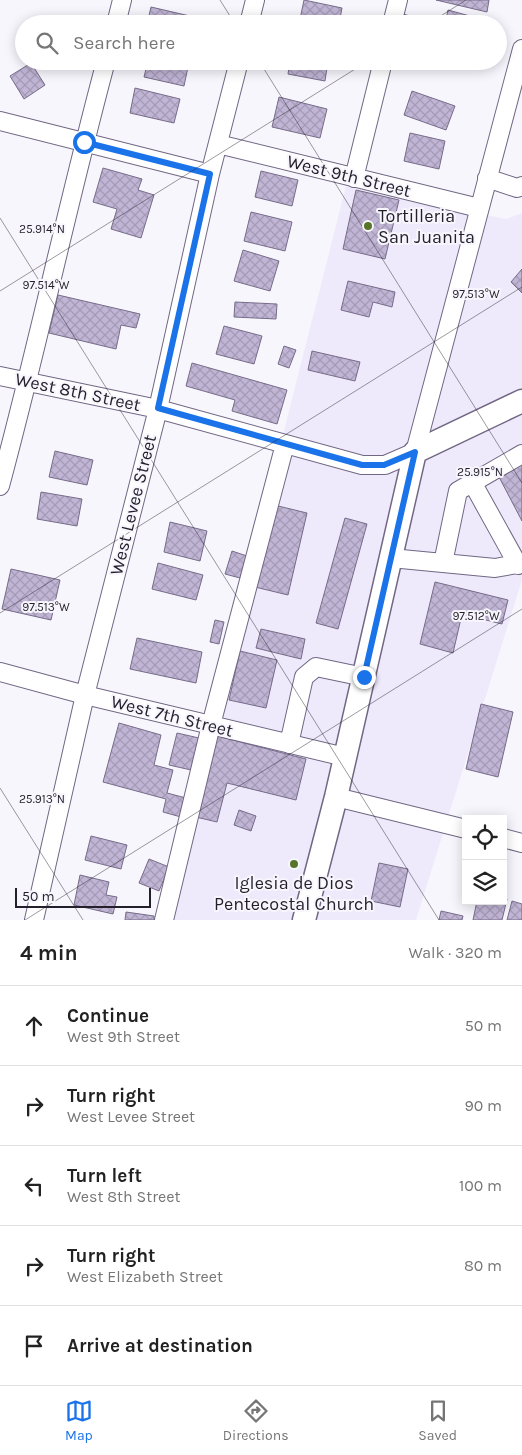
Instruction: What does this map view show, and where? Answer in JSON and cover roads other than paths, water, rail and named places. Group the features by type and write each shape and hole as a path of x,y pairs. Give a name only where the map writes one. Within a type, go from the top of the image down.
{"main road":[{"path":"304,920 336,797 415,452 522,401"}],"street":[{"path":"118,15 122,0"},
{"path":"251,15 255,0"},
{"path":"394,15 398,0"},
{"path":"415,452 522,51"},
{"path":"0,486 28,381 84,142 104,70"},
{"name":"West Levee Street","path":"34,920 85,695 158,408 210,174 237,70"},
{"path":"354,178 381,70"},
{"path":"0,121 210,174"},
{"name":"West 9th Street","path":"218,144 479,208"},
{"path":"487,178 517,188 522,186"},
{"name":"West 8th Street","path":"0,376 158,408 362,465 384,465 415,452"},
{"path":"164,920 211,725 285,444"},
{"path":"443,563 458,491 522,454"},
{"path":"391,558 495,568 520,564 472,482"},
{"path":"289,744 304,677 316,667 364,677"},
{"name":"West 7th Street","path":"0,672 85,695 345,757"},
{"path":"336,797 462,828"},
{"path":"507,839 522,843"}],"place":[{"name":"Tortilleria San Juanita","path":"368,226"},
{"name":"Iglesia de Dios Pentecostal Church","path":"294,864"}]}
